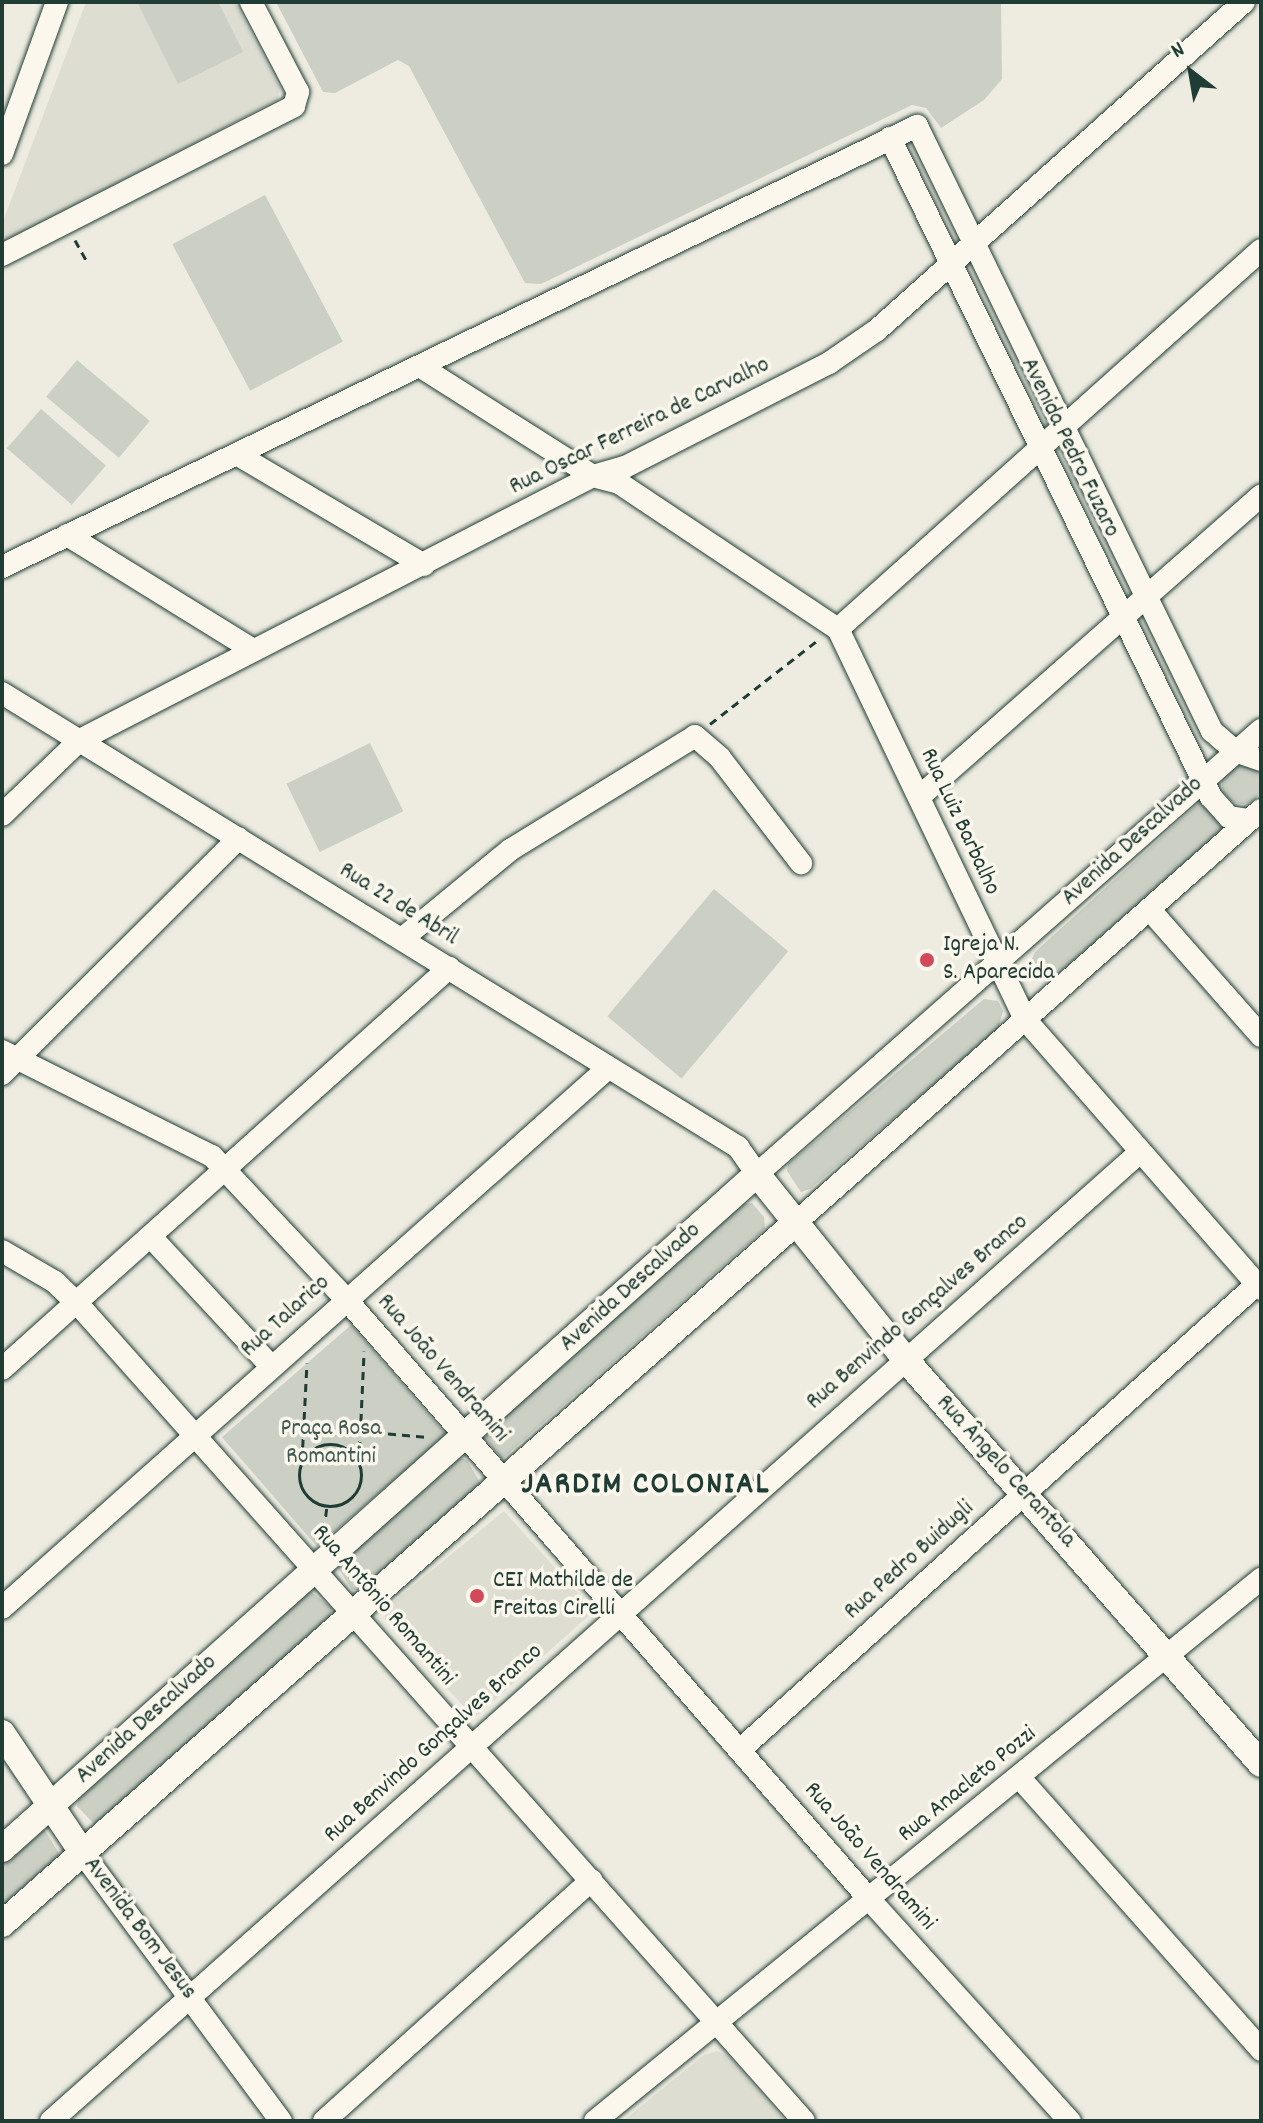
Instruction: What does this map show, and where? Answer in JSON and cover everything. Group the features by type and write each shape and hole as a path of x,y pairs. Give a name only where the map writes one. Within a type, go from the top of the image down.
{"street":[{"path":"2,154 57,2"},
{"path":"2,255 294,106 298,92 251,2"},
{"name":"Rua Oscar Ferreira de Carvalho","path":"2,815 80,740 593,476 625,467 829,363 877,330 1244,2"},
{"name":"Avenida Pedro Fuzaro","path":"1235,751 1212,731 917,126 890,138 1211,797 1229,817 1255,815"},
{"path":"2,567 890,138"},
{"path":"421,367 593,476 619,483 838,629 1261,250"},
{"path":"238,455 424,565"},
{"path":"919,797 1261,495"},
{"path":"67,535 253,650"},
{"name":"Rua Luiz Barbalho","path":"838,629 1024,1018 1259,1286"},
{"name":"Rua 22 de Abril","path":"2,693 738,1147 757,1174"},
{"name":"Avenida Descalvado","path":"2,1849 757,1174 1261,730"},
{"path":"403,938 510,850 695,736 720,758 801,863"},
{"path":"1235,751 1261,760"},
{"path":"2,1924 84,1855 1255,815"},
{"path":"7,1062 239,838"},
{"path":"1150,910 1261,1036"},
{"path":"2,1369 449,968"},
{"name":"Rua João Vendramini","path":"7,1062 212,1156 345,1298 870,1900 1070,2121"},
{"name":"Rua Talarico","path":"2,1608 345,1298 608,1068"},
{"name":"Rua Benvindo Gonçalves Branco","path":"51,2121 192,1999 618,1613 1140,1152"},
{"name":"Rua Ângelo Cerantola","path":"757,1174 793,1225 905,1359 1261,1764"},
{"path":"151,1237 271,1366"},
{"name":"Rua Antônio Romantini","path":"2,1251 55,1282 77,1303 317,1568 804,2121"},
{"name":"Rua Pedro Buidugli","path":"741,1749 1259,1286"},
{"name":"Rua Anacleto Pozzi","path":"595,2121 1169,1657 1261,1579"},
{"name":"Avenida Bom Jesus","path":"2,1733 49,1807 281,2121"},
{"path":"1019,1777 1261,2050"},
{"path":"324,2121 592,1880"}],"path":[{"path":"65,223 88,263"},
{"path":"695,736 838,629"},
{"path":"327,1506 355,1493 365,1338"},
{"path":"307,1363 302,1490 327,1506"},
{"path":"360,1431 434,1438"},
{"path":"302,1461 326,1444 345,1448 359,1463"},
{"path":"323,1536 327,1506"}],"shaded area":[{"path":"86,2 235,2 280,88 277,100 5,241 2,224"},
{"name":"CEI Mathilde de Freitas Cirelli","path":"504,1511 594,1611 474,1718 385,1619 385,1609"},
{"path":"717,2051 730,2057 785,2121 623,2121 704,2055"}],"green space":[{"path":"137,2 218,2 243,52 178,84"},
{"path":"276,2 1001,2 1002,79 984,100 941,128 926,108 912,105 541,284 525,283 409,66 398,60 335,93 323,92"},
{"path":"265,195 343,342 250,391 172,244"},
{"path":"77,360 150,421 119,458 46,397"},
{"path":"41,409 106,465 72,505 7,448"},
{"path":"370,743 403,811 320,852 286,784"},
{"path":"1242,764 1256,770 1262,784 1256,798 1242,804 1228,798 1222,784 1228,770"},
{"path":"1201,801 1225,828 1059,973 1037,979 1030,963 1035,952"},
{"path":"714,889 788,951 682,1079 607,1016"},
{"path":"984,999 998,1001 1003,1011 998,1030 810,1189 801,1192 787,1171 788,1164"},
{"path":"752,1203 764,1217 765,1229 502,1459 486,1438 487,1431 742,1204"},
{"name":"Praça Rosa Romantini","path":"351,1325 446,1434 317,1547 222,1437"},
{"path":"459,1458 467,1460 481,1484 361,1590 352,1590 337,1566"},
{"path":"309,1590 332,1608 330,1616 96,1826 77,1806 79,1796"},
{"path":"44,1829 60,1855 2,1906 2,1862"}],"place":[{"name":"Igreja N. S. Aparecida","path":"927,960"},
{"name":"CEI Mathilde de Freitas Cirelli","path":"477,1596"}],"district":[{"name":"JARDIM COLONIAL","path":"646,1486"}]}
